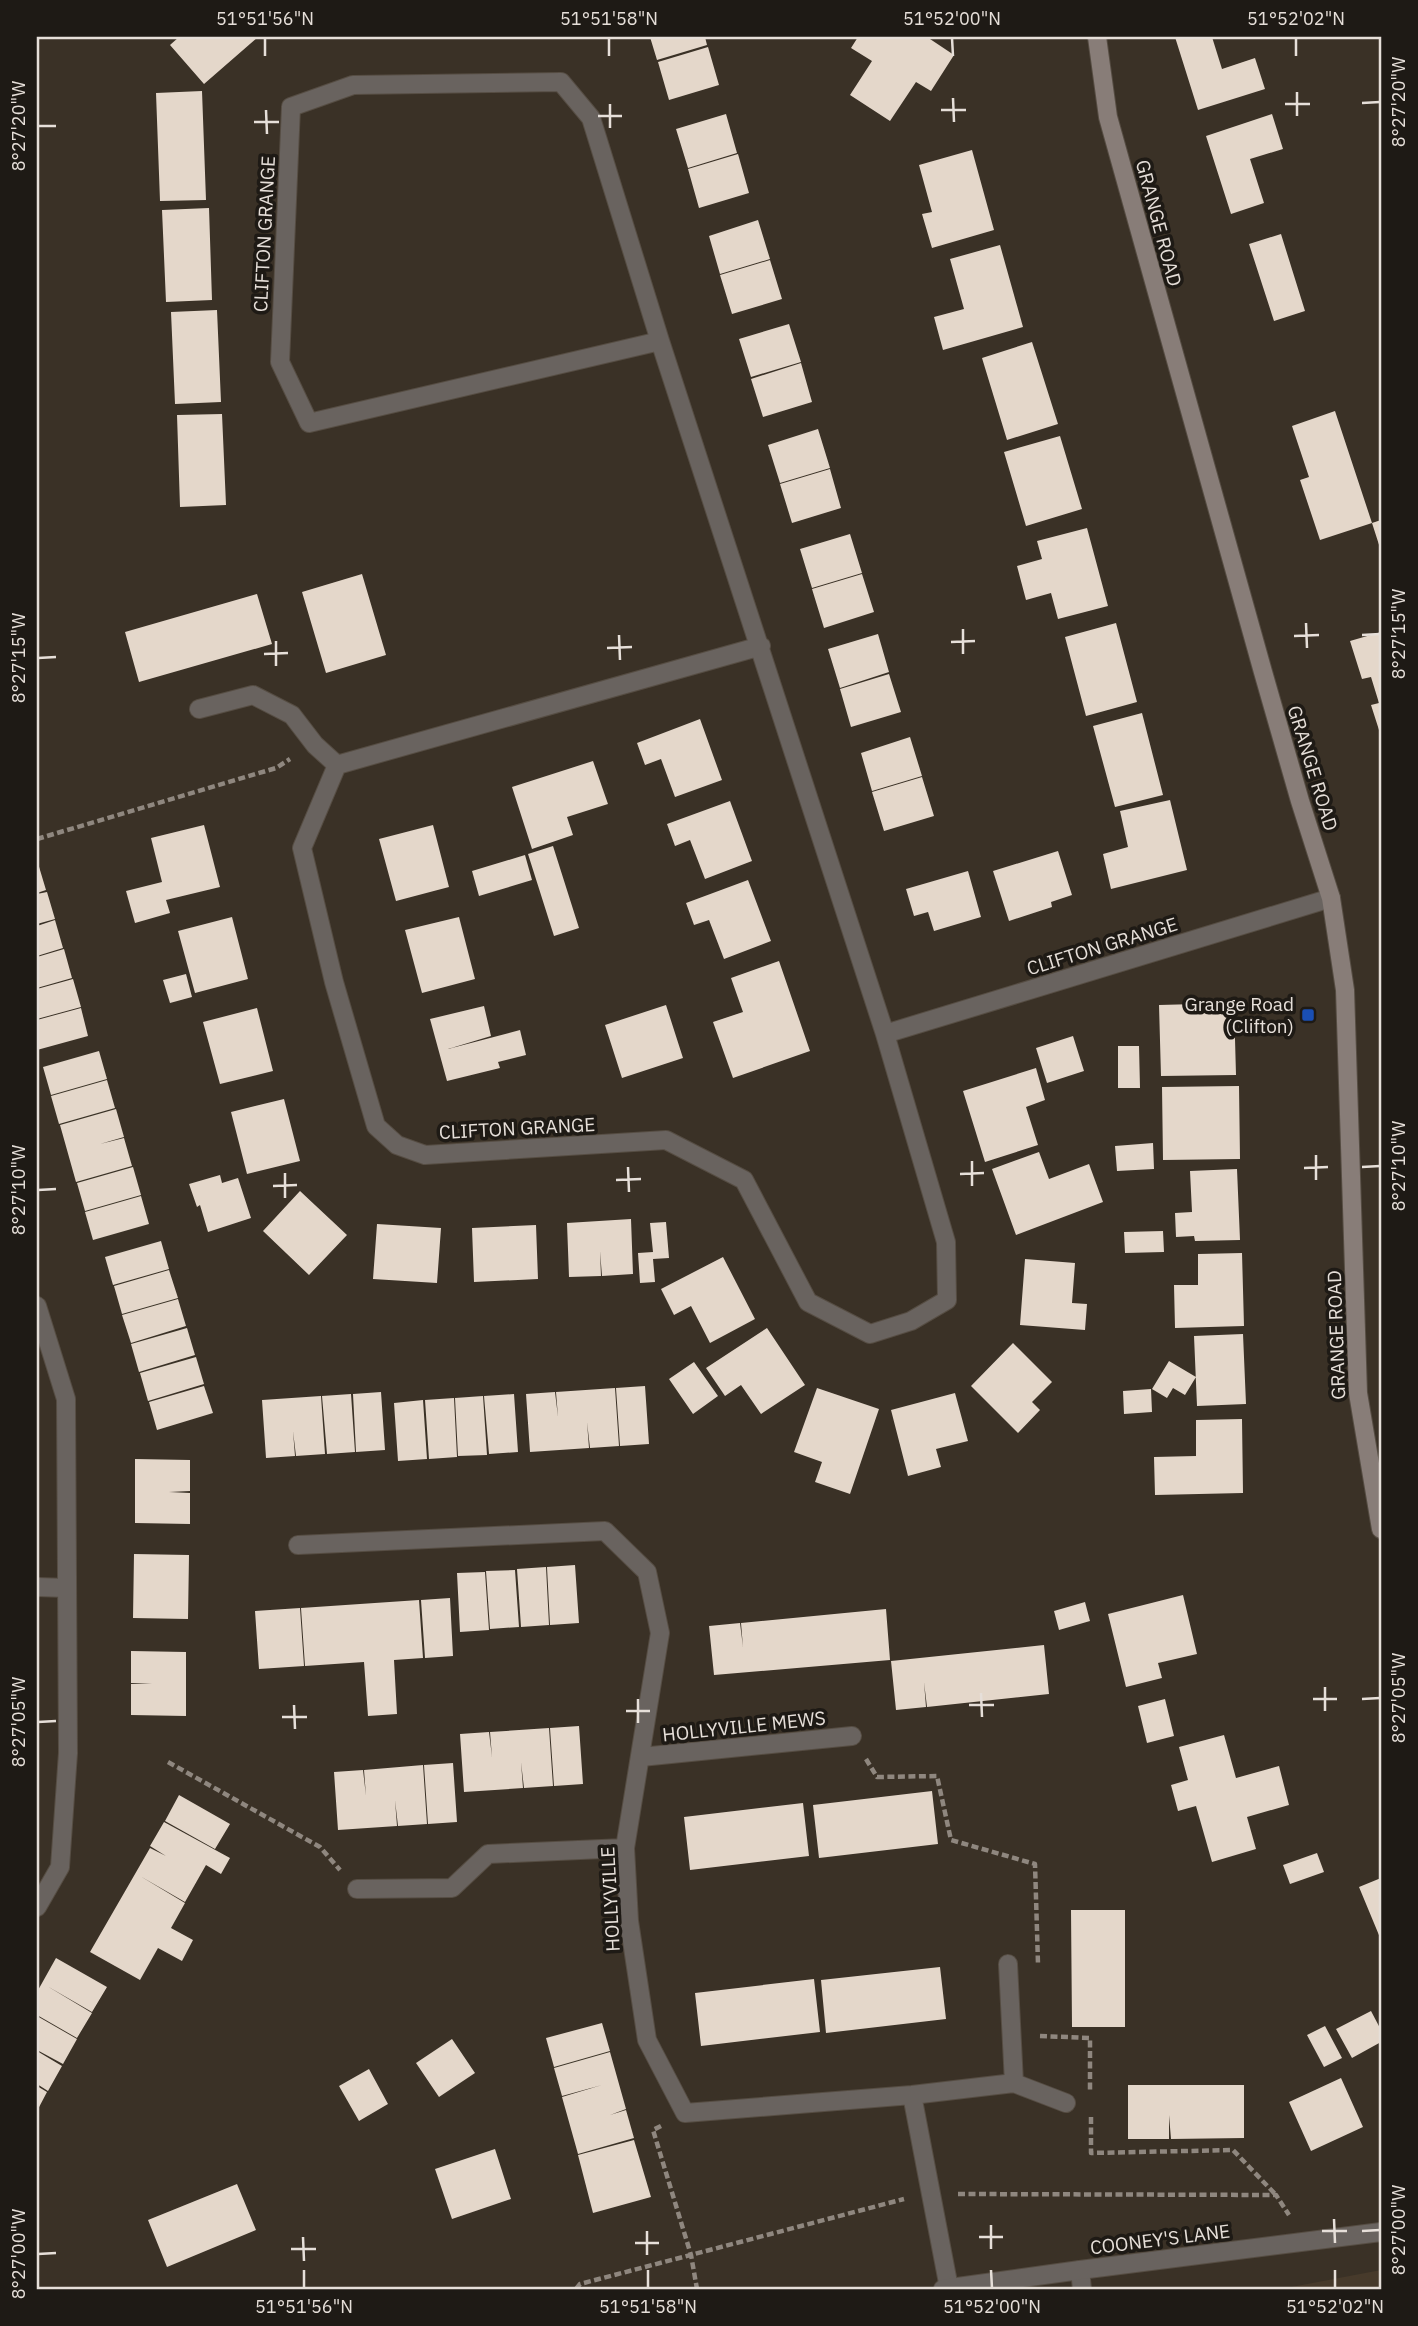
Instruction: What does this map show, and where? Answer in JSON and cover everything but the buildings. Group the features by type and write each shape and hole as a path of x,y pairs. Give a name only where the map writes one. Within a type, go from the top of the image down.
{"main road":[{"name":"GRANGE ROAD","path":"1097,37 1100,69 1112,130 1259,659 1331,898 1345,990 1358,1393 1381,1529"}],"street":[{"name":"CLIFTON GRANGE","path":"337,765 302,848 334,982 376,1126 397,1145 425,1154 666,1140 744,1180 808,1302 870,1334 911,1321 947,1300 946,1242 885,1034 660,341 591,118 561,82 353,85 291,107 280,362 309,423 660,341"},
{"path":"199,709 253,695 292,715 315,745 337,765 761,646"},
{"name":"CLIFTON GRANGE","path":"885,1034 1331,898"},
{"path":"37,1306 66,1399 68,1752 60,1867 37,1907"},
{"name":"HOLLYVILLE","path":"298,1545 605,1531 647,1572 660,1633 625,1848 629,1921 647,2040 685,2113"},
{"path":"37,1587 67,1588"},
{"name":"HOLLYVILLE MEWS","path":"640,1757 852,1736"},
{"path":"357,1889 452,1888 488,1854 625,1848"},
{"path":"1008,1964 1014,2083"},
{"path":"685,2113 912,2095 1014,2083 1066,2103"},
{"path":"912,2095 932,2196 946,2289"},
{"name":"COONEY'S LANE","path":"946,2289 1381,2232"},
{"path":"1080,2270 1082,2289"}],"path":[{"path":"37,839 276,768 315,745"},
{"path":"852,1736 877,1777 937,1776 951,1840 1035,1864 1039,1974"},
{"path":"168,1762 320,1847 357,1889"},
{"path":"1040,2024 1040,2036 1090,2038 1090,2102"},
{"path":"685,2113 653,2130 691,2255 697,2289"},
{"path":"1091,2115 1091,2153 1233,2150 1276,2195 1290,2217"},
{"path":"576,2289 580,2284 903,2199 961,2193 1276,2195"}],"shaded area":[{"path":"1381,2270 1381,2289 1281,2289"}],"place":[{"name":"Grange Road (Clifton)","path":"1308,1015"}]}
